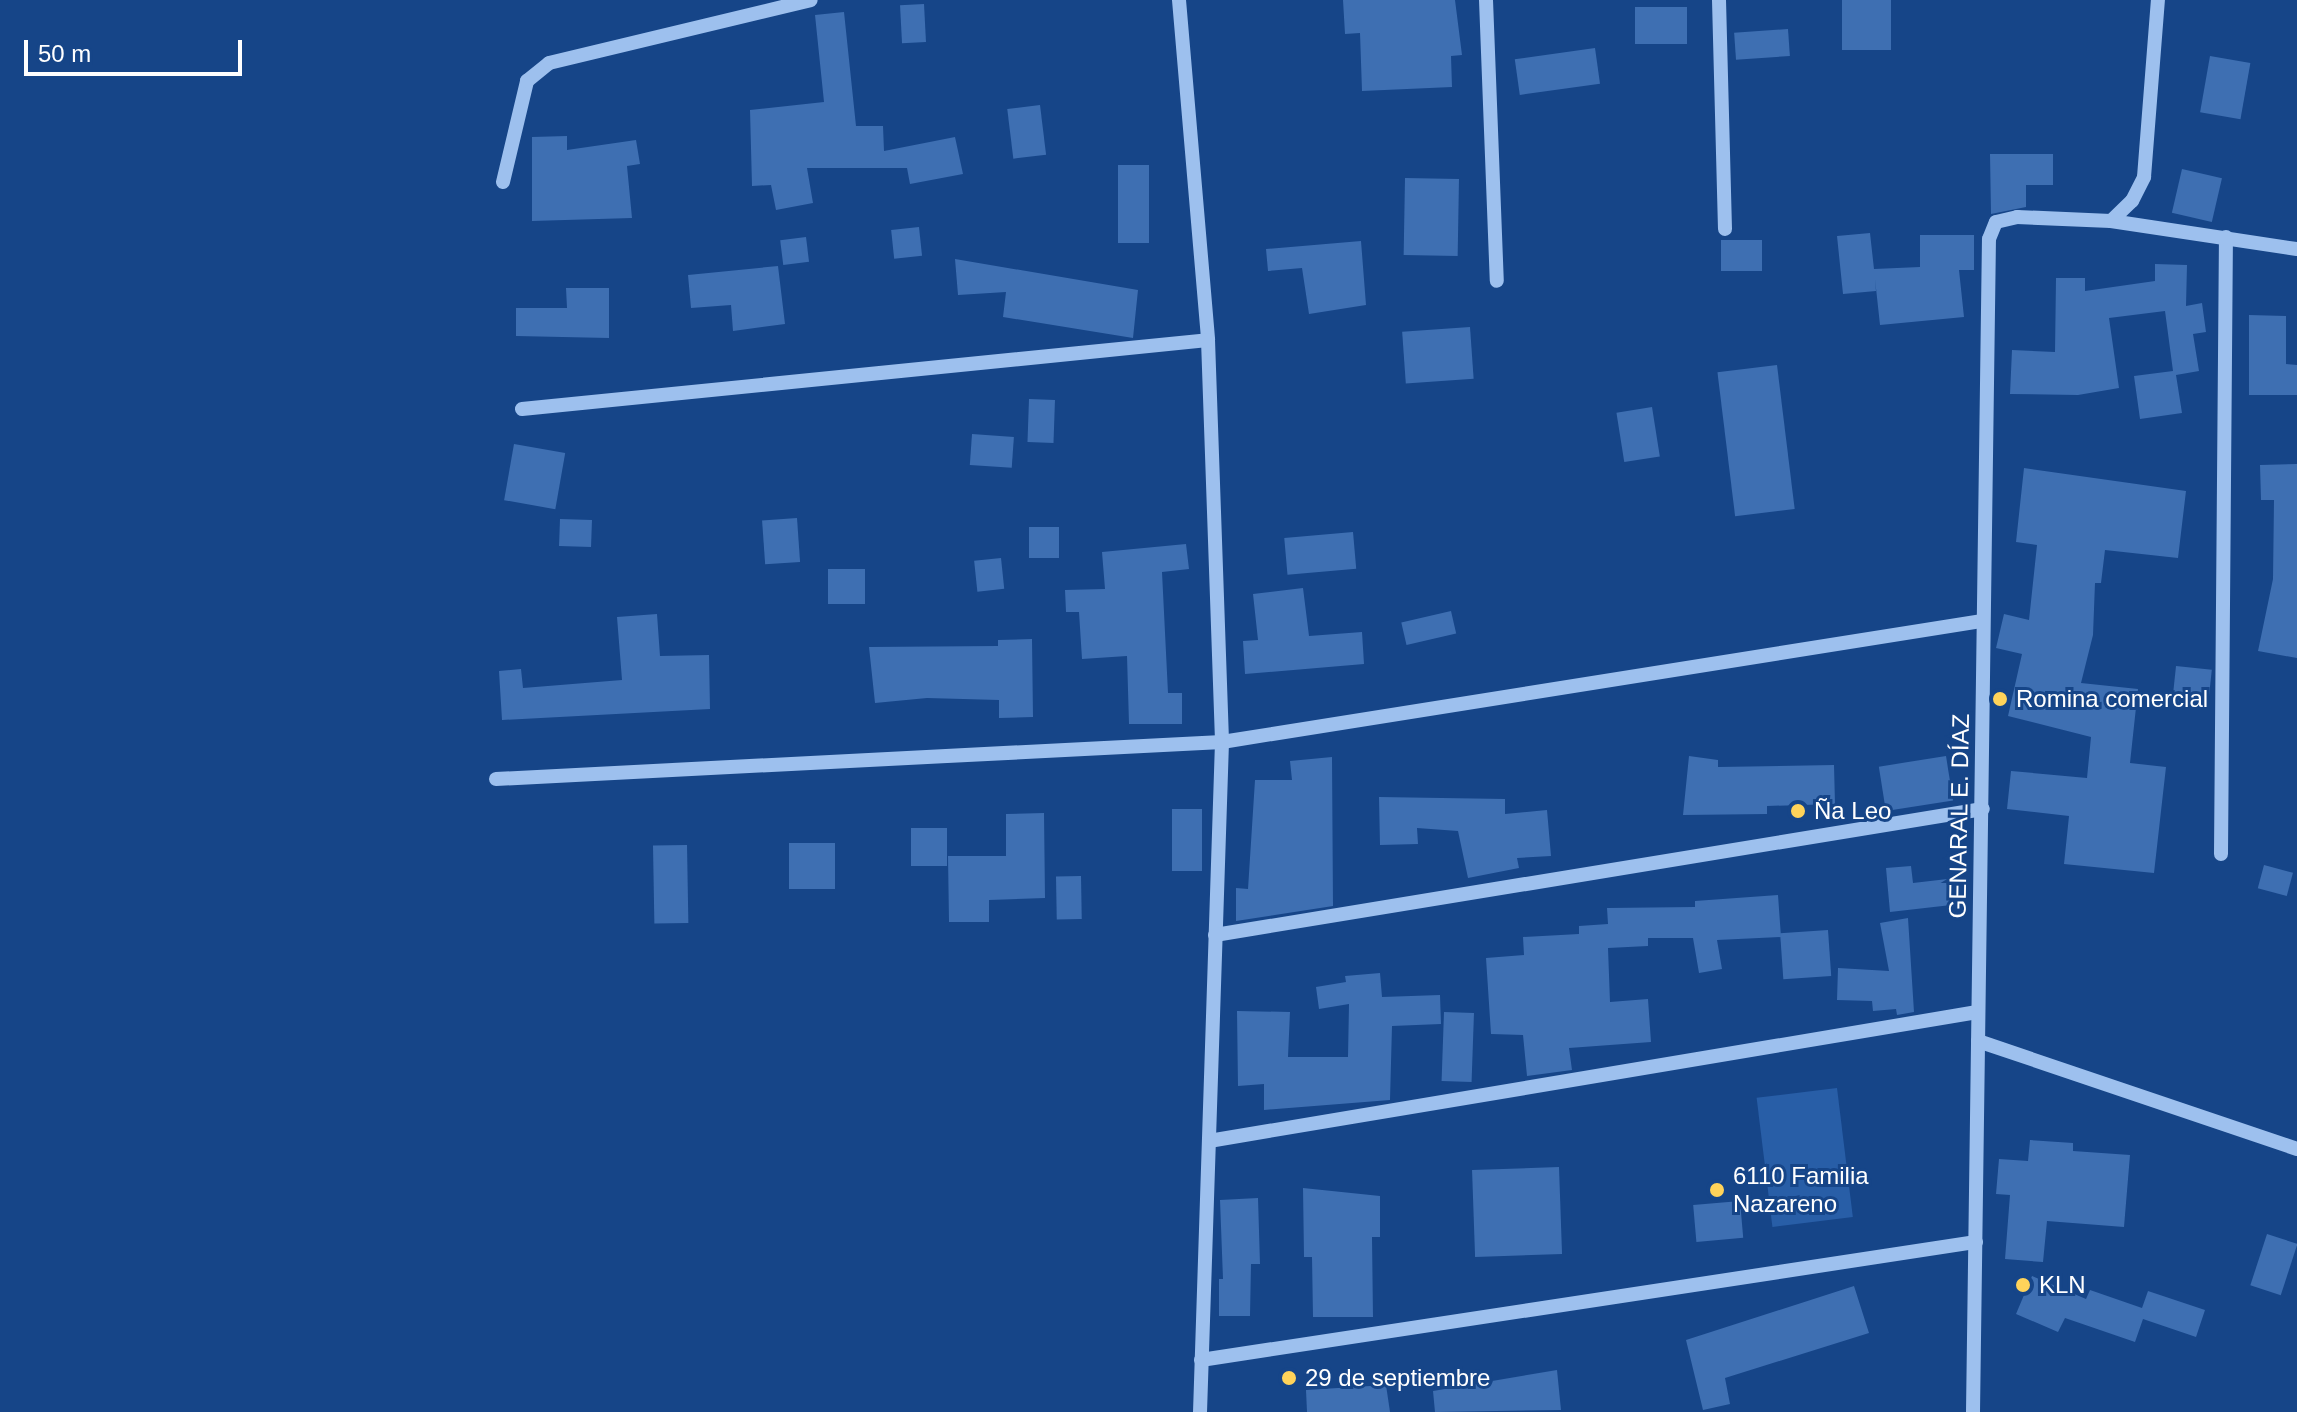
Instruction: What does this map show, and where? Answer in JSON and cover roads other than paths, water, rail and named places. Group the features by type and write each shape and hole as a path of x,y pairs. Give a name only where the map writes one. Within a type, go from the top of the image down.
{"street":[{"path":"503,182 527,81 549,63 811,0"},
{"path":"1179,0 1208,340 1222,742 1200,1412"},
{"path":"1486,0 1497,281"},
{"path":"1719,0 1725,229"},
{"path":"2111,221 2132,201 2144,177 2158,0"},
{"name":"GENARAL E. DÍAZ","path":"1973,1412 1989,239 1996,222 2017,217 2111,221"},
{"path":"2111,221 2297,249"},
{"path":"2221,854 2226,237"},
{"path":"522,409 1208,340"},
{"path":"496,779 1222,742 1982,621"},
{"path":"1215,935 1983,809"},
{"path":"1209,1141 1977,1012"},
{"path":"1978,1041 2297,1149"},
{"path":"1201,1360 1976,1242"}],"place":[{"name":"Romina comercial","path":"2000,699"},
{"name":"Ña Leo","path":"1798,811"},
{"name":"6110 Familia Nazareno","path":"1717,1190"},
{"name":"KLN","path":"2023,1285"},
{"name":"29 de septiembre","path":"1289,1378"}]}
